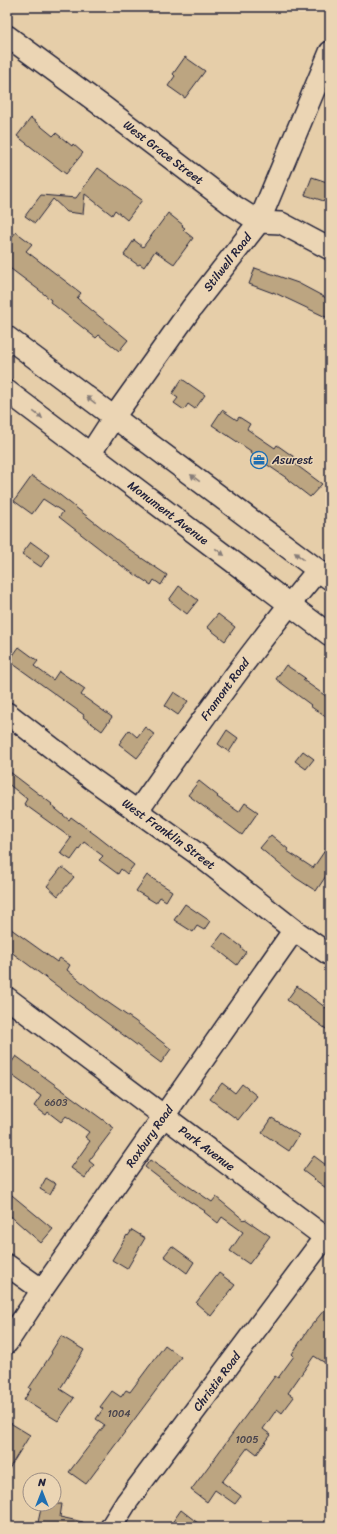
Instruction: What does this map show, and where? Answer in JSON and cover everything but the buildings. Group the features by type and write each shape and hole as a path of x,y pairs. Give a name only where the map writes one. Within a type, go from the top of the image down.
{"street":[{"name":"West Grace Street","path":"7,36 106,108 231,204 259,222"},
{"name":"Stilwell Road","path":"90,454 114,417 191,309 259,222 330,52"},
{"path":"259,222 281,223 330,249"},
{"path":"7,338 324,575"},
{"name":"Monument Avenue","path":"7,391 330,635"},
{"name":"Framont Road","path":"137,812 289,604 324,575"},
{"name":"West Franklin Street","path":"7,713 92,779 196,853 294,930 330,955"},
{"name":"Roxbury Road","path":"7,1344 42,1290 294,930"},
{"name":"Park Avenue","path":"7,998 328,1239"},
{"name":"Christie Road","path":"111,1527 126,1503 328,1239"},
{"path":"7,1265 42,1290"}],"place":[{"name":"Asurest","path":"259,460"}]}
